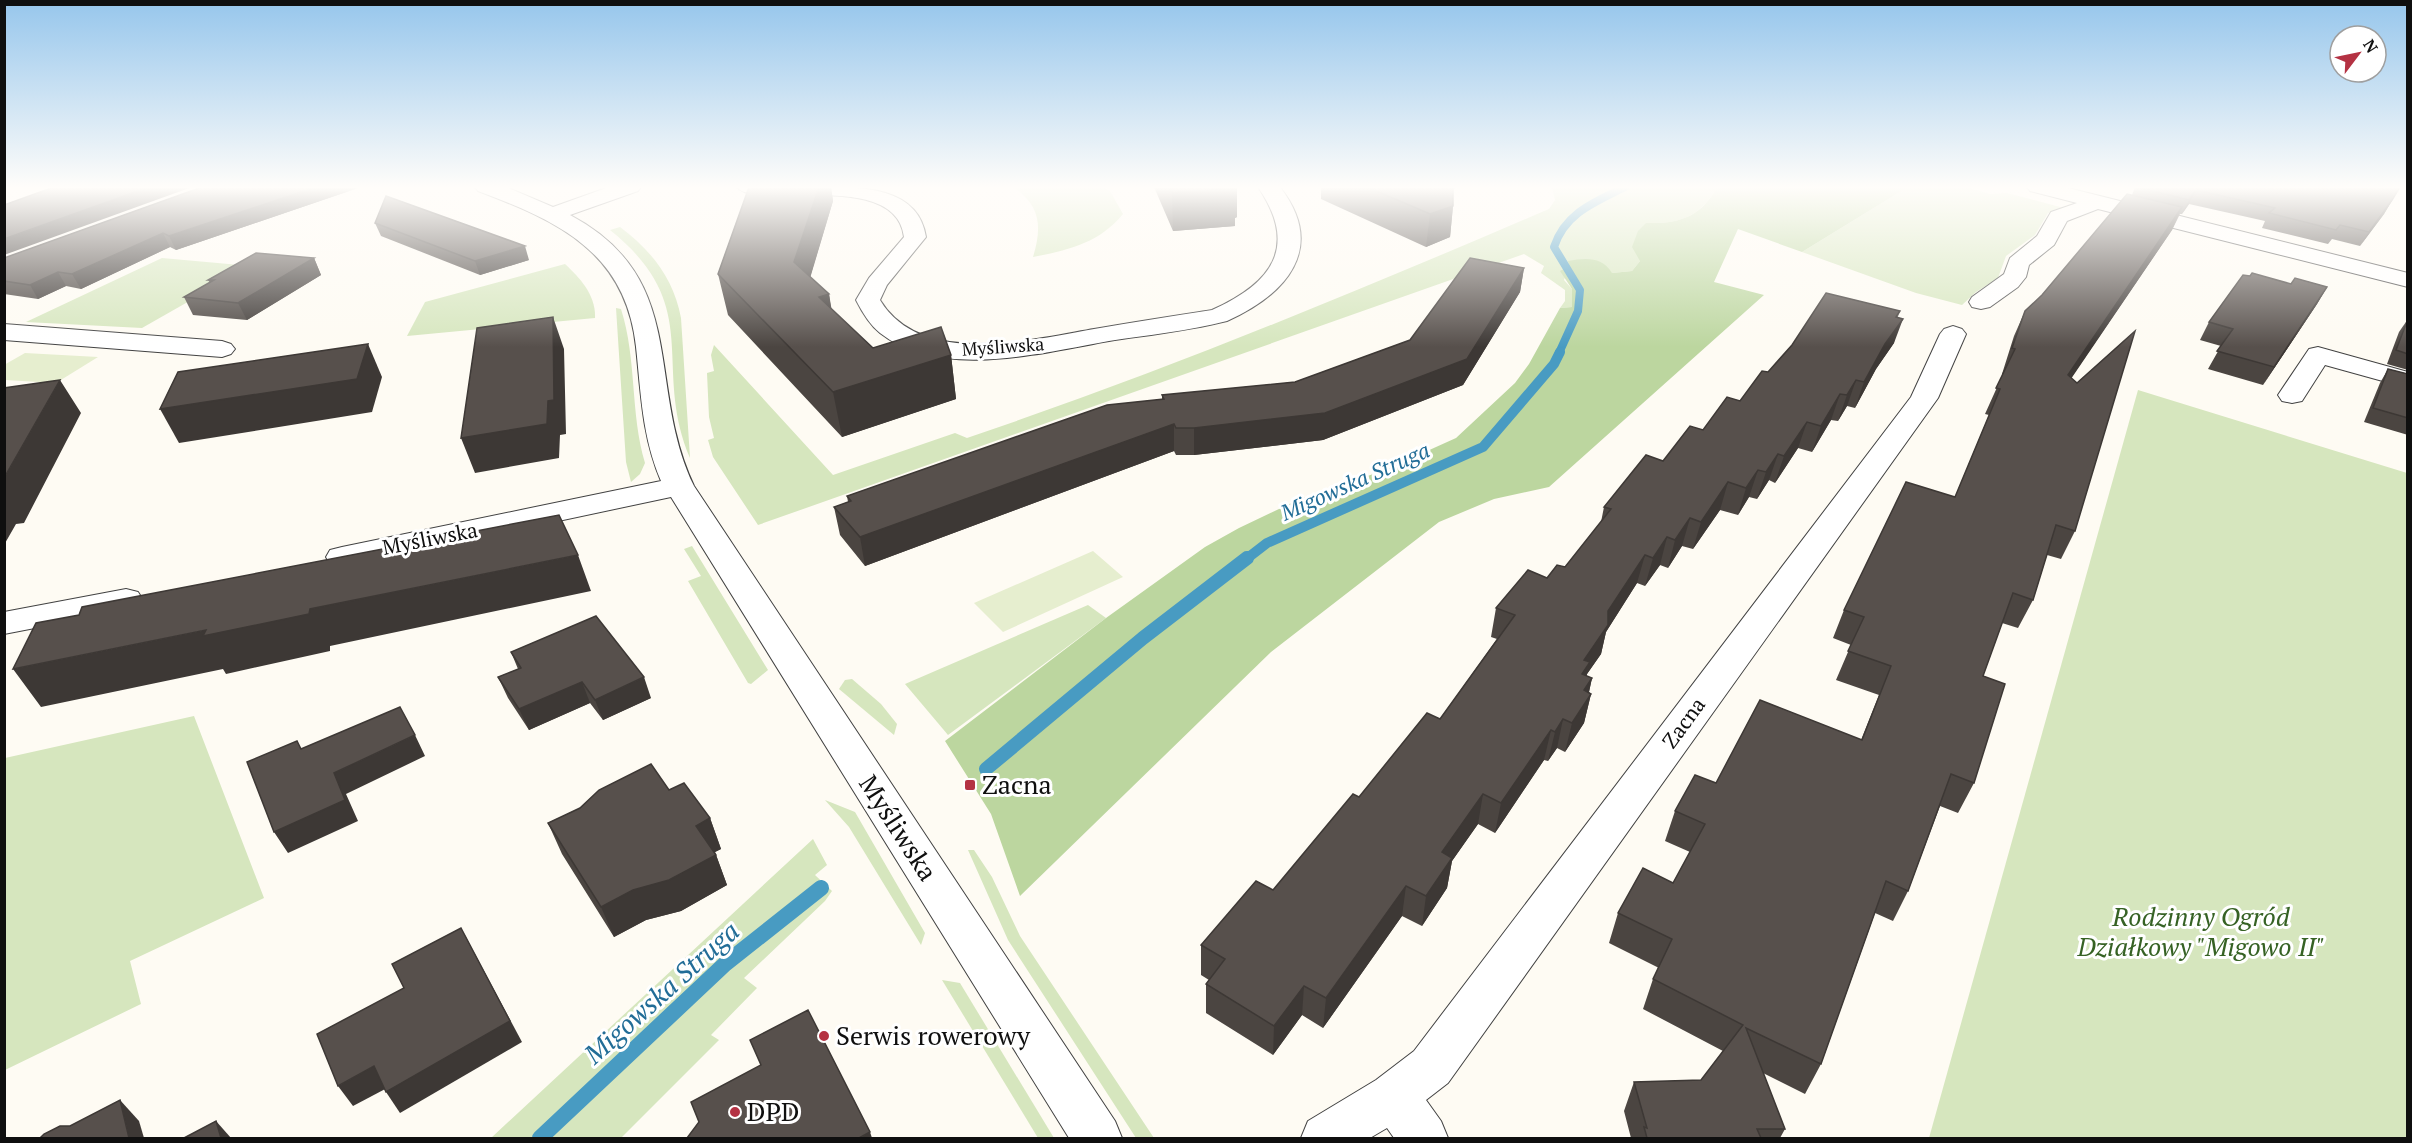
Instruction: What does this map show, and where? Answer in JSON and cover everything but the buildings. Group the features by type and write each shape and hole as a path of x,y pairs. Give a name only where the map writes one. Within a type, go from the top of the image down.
{"street":[{"name":"Myśliwska","path":"594,240 605,250 624,274 638,302 649,341 654,408 661,444 679,486 1097,1138"},
{"name":"Myśliwska","path":"913,240 908,250 872,288 868,300 879,319 894,332 927,345 952,350 991,351 1218,316 1244,305 1269,287 1286,262 1292,240"},
{"path":"1981,302 1988,294 2003,288 2018,271 2018,263 2046,240"},
{"path":"2249,240 2407,279"},
{"path":"4,332 222,349"},
{"name":"Zacna","path":"1326,1138 1394,1096 1431,1067 1924,398 1953,334"},
{"path":"2292,395 2318,355 2408,380"},
{"name":"Myśliwska","path":"308,564 679,486"},
{"path":"4,623 152,595"},
{"path":"1394,1096 1423,1138"}],"green space":[{"path":"621,240 636,240 642,245 660,266 678,304 681,318 690,458 679,425 667,311 658,285 639,258"},
{"path":"1037,240 1090,240 1071,248 1033,257"},
{"path":"1475,240 1643,240 1640,261 1632,271 1612,273 1569,266 1564,280 1572,289 1572,307 1560,308 1565,301 1565,290 1541,273 1544,266 1524,254 758,525 713,457 708,440 714,438 709,417 707,373 714,371 711,355 714,345 833,475 955,433 967,438 1041,412 1188,358"},
{"path":"1634,240 1733,240 1714,282 1764,295 1549,487 1494,499 1439,522 1271,652 1020,896 991,814 945,741 1106,618 1205,547 1300,499 1385,470 1456,438 1515,383 1529,364 1560,308 1572,307 1572,289 1560,271 1569,266 1568,261 1581,259 1598,261 1608,267 1612,273 1632,271 1640,261 1632,247"},
{"path":"1770,240 1821,240 1802,252"},
{"path":"1821,240 2028,240 2006,256 1998,278 1976,292 1962,305 1916,293 1802,252"},
{"path":"162,258 251,266 142,328 26,322"},
{"path":"565,264 590,294 595,318 407,336 425,302"},
{"path":"616,308 621,309 626,328 637,425 645,463 640,474 631,482 626,462"},
{"path":"25,353 98,357 56,383 5,380 4,365"},
{"name":"Rodzinny Ogród Działkowy \"Migowo II\"","path":"2138,390 2407,473 2407,1138 1929,1138"},
{"path":"692,546 768,670 751,684 748,683 688,581 701,576 684,549"},
{"path":"1093,551 1123,577 1003,632 974,603"},
{"path":"1088,605 1106,618 948,735 905,684"},
{"path":"852,679 881,704 897,724 894,735 839,689 845,680"},
{"path":"194,716 264,898 130,961 141,1004 5,1070 5,758"},
{"path":"825,800 855,812 925,933 921,945 849,827"},
{"path":"813,839 827,865 815,875 832,891 825,901 744,978 757,988 711,1035 719,1040 621,1138 491,1138"},
{"path":"968,850 974,850 992,877 1020,936 1154,1138 1136,1138 1008,940"},
{"path":"942,980 960,983 1054,1138 1038,1138"}],"waterway":[{"name":"Migowska Struga","path":"1557,240 1554,247 1580,290 1578,311 1559,353"},
{"name":"Migowska Struga","path":"1245,560 1267,543 1483,447 1554,364 1560,352"},
{"name":"Migowska Struga","path":"986,769 1143,638 1247,558"},
{"name":"Migowska Struga","path":"540,1138 725,964 821,888"}],"place":[{"name":"Zacna","path":"970,785"},
{"name":"Serwis rowerowy","path":"824,1036"},
{"name":"DPD","path":"735,1112"}]}
